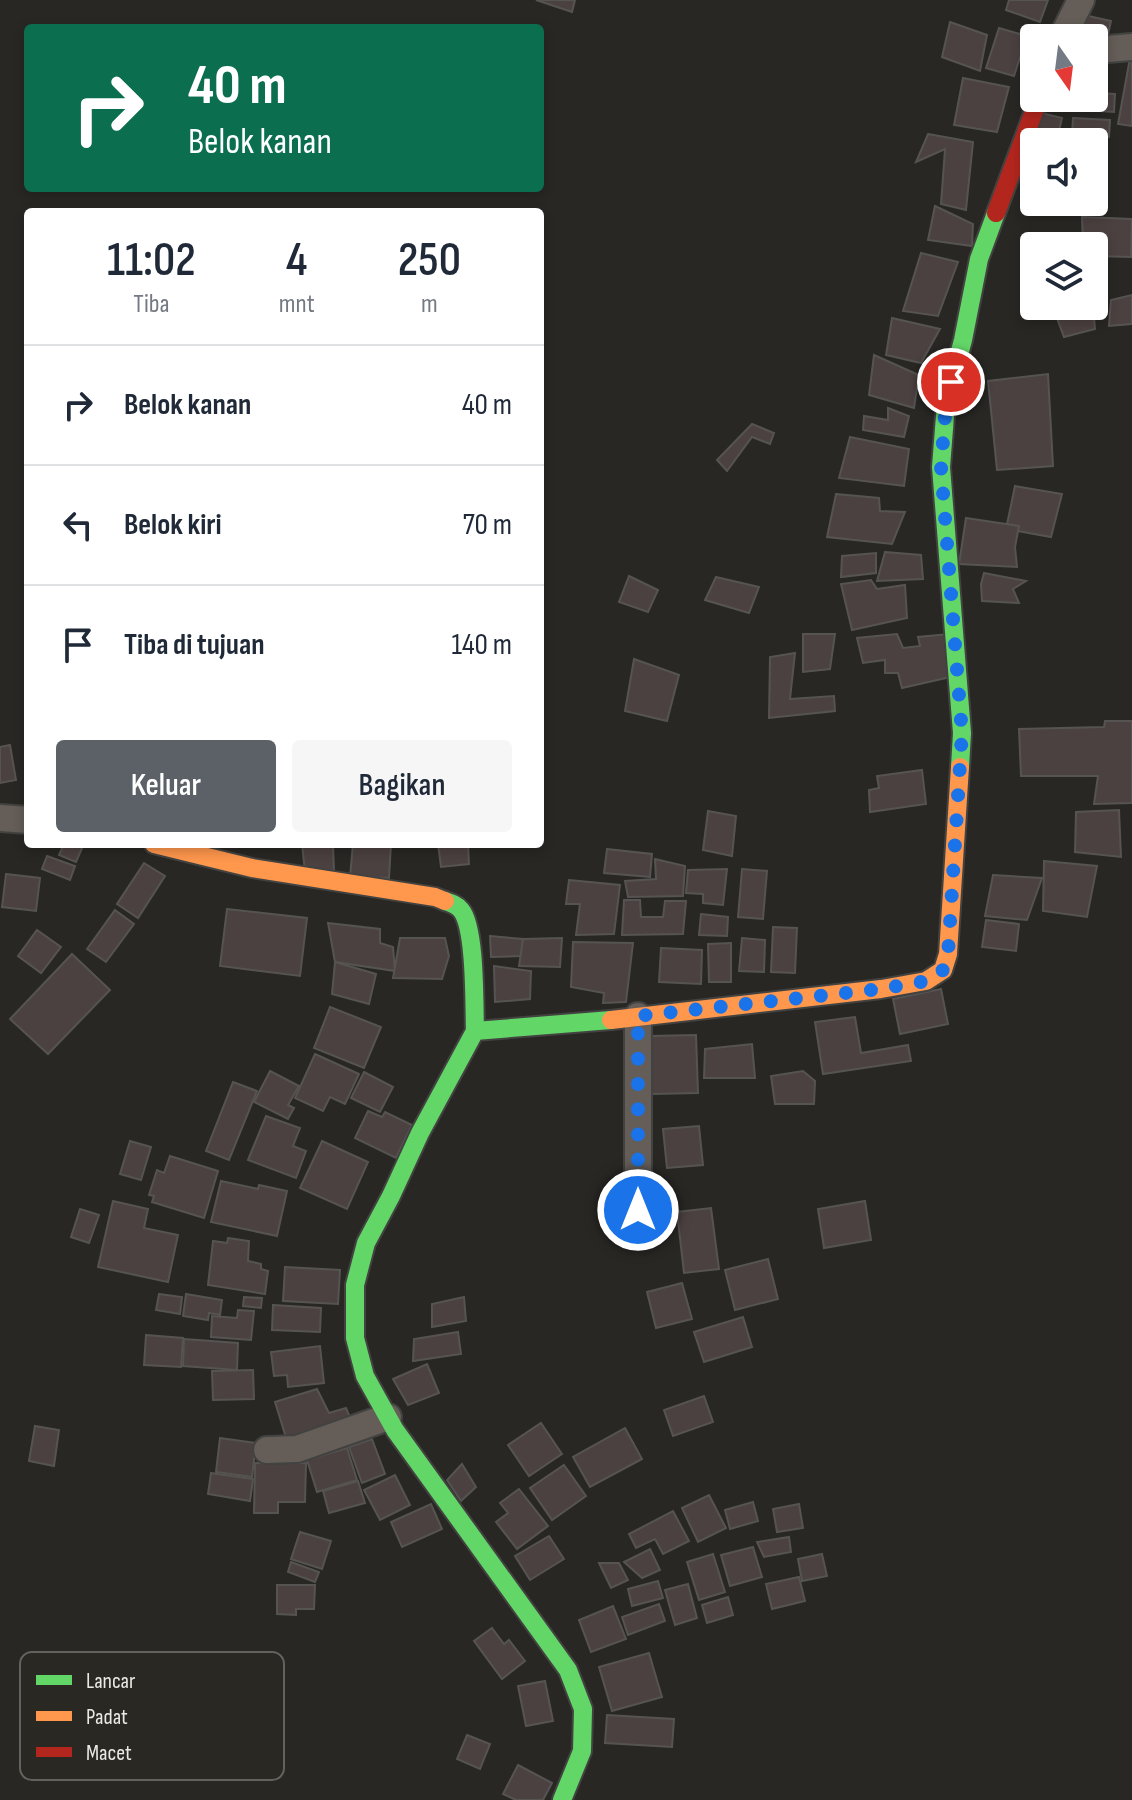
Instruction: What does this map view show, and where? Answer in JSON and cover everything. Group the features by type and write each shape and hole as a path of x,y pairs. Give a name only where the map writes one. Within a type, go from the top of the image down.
{"street":[{"path":"1071,24 1081,0"},
{"path":"1108,49 1132,47"},
{"path":"475,1031 881,989 926,981 943,970 948,954 962,733 941,467 946,403 963,340 979,259 1034,112"},
{"path":"0,818 24,820"},
{"path":"170,848 252,868 435,897 455,904 465,914 471,946 475,1031 366,1243 355,1285 355,1338 365,1376 388,1417 568,1670 583,1709 582,1751 562,1800"},
{"path":"638,1016 638,1210"},
{"path":"267,1450 297,1449 388,1417"}],"building":[{"path":"536,0 575,0 572,12"},
{"path":"1009,0 1048,0 1040,22 1006,10"},
{"path":"1084,15 1111,21 1108,34 1108,24 1082,24"},
{"path":"950,22 987,35 980,71 942,57"},
{"path":"999,28 1020,34 1020,58 1014,76 986,68"},
{"path":"1132,59 1132,126 1118,124"},
{"path":"963,78 1009,87 997,132 954,125"},
{"path":"1108,94 1115,94 1114,112 1108,112"},
{"path":"1037,112 1062,118 1060,128 1032,128"},
{"path":"1073,118 1110,120 1109,137 1108,128 1072,128"},
{"path":"928,134 973,142 966,210 941,204 945,149 916,162"},
{"path":"935,206 973,224 972,246 928,240"},
{"path":"1082,217 1132,219 1131,257 1108,256 1108,232 1083,232"},
{"path":"921,253 958,262 938,316 903,311"},
{"path":"1132,295 1132,324 1109,326 1111,300"},
{"path":"892,318 940,329 921,363 886,355"},
{"path":"1058,320 1094,320 1095,329 1064,337"},
{"path":"874,355 919,375 914,408 869,395"},
{"path":"1048,374 1053,466 997,470 988,381"},
{"path":"888,408 909,416 904,437 863,430 864,416 888,420"},
{"path":"752,424 774,433 770,444 752,437 727,471 717,460"},
{"path":"850,437 909,449 904,486 839,478"},
{"path":"1015,486 1062,494 1051,537 1006,529"},
{"path":"836,494 879,498 880,511 905,512 892,544 827,537"},
{"path":"966,518 1019,526 1015,547 1017,567 959,564"},
{"path":"885,552 921,555 923,579 877,581"},
{"path":"876,553 876,573 841,577 842,556"},
{"path":"984,573 1026,581 1013,589 1019,603 982,601"},
{"path":"629,576 658,590 648,612 619,602"},
{"path":"716,577 759,587 749,613 705,600"},
{"path":"871,580 877,589 905,585 907,618 852,630 841,584"},
{"path":"803,634 835,634 830,669 803,672"},
{"path":"897,634 903,648 920,646 918,637 949,634 955,676 902,688 898,673 885,673 885,660 863,663 857,638"},
{"path":"795,653 790,699 834,696 835,711 769,718 770,657"},
{"path":"634,659 679,675 667,721 625,711"},
{"path":"1105,721 1132,721 1132,803 1094,804 1098,776 1021,776 1019,729 1104,727"},
{"path":"10,745 16,780 0,783 0,747"},
{"path":"922,770 926,804 870,812 869,790 879,788 877,776"},
{"path":"1119,810 1121,857 1075,852 1076,812"},
{"path":"708,811 736,816 732,856 703,850"},
{"path":"62,848 82,848 76,862 59,855"},
{"path":"302,848 333,848 334,872 305,872"},
{"path":"353,848 391,848 389,878 350,877"},
{"path":"439,848 468,848 469,864 441,867"},
{"path":"607,849 652,854 650,877 604,873"},
{"path":"47,856 75,866 70,880 42,869"},
{"path":"655,859 685,866 683,896 628,897 625,881 656,879"},
{"path":"1044,861 1097,866 1087,917 1043,911"},
{"path":"144,863 165,876 138,918 117,904"},
{"path":"727,869 723,905 703,903 703,894 686,893 688,870"},
{"path":"742,869 767,871 763,919 738,917"},
{"path":"6,874 40,878 36,911 2,907"},
{"path":"993,875 1042,878 1027,920 985,916"},
{"path":"569,880 620,885 614,934 576,935 580,904 566,904"},
{"path":"624,900 640,900 641,917 663,917 665,901 686,901 683,934 622,935"},
{"path":"227,909 307,918 300,976 220,966"},
{"path":"115,910 134,924 106,962 87,949"},
{"path":"701,914 728,917 727,936 699,935"},
{"path":"986,920 1019,924 1016,951 982,947"},
{"path":"328,923 380,929 380,943 393,947 395,971 335,962"},
{"path":"773,927 797,928 795,973 771,972"},
{"path":"37,930 61,947 41,973 18,956"},
{"path":"490,936 523,939 522,956 491,957"},
{"path":"400,938 445,938 449,956 442,979 393,978"},
{"path":"562,938 560,967 519,966 523,939"},
{"path":"742,938 765,940 764,972 739,971"},
{"path":"573,942 633,943 626,1002 603,1003 604,993 571,987"},
{"path":"731,943 731,982 709,982 708,944"},
{"path":"661,948 702,950 701,984 659,982"},
{"path":"72,954 110,990 48,1054 10,1019"},
{"path":"335,962 376,974 369,1004 332,994"},
{"path":"494,966 531,971 530,999 495,1002"},
{"path":"941,989 948,1024 900,1034 893,999"},
{"path":"330,1007 381,1027 364,1068 314,1048"},
{"path":"855,1017 861,1053 908,1045 911,1061 823,1074 815,1022"},
{"path":"696,1035 698,1093 652,1094 650,1036"},
{"path":"752,1044 755,1078 704,1078 705,1049"},
{"path":"315,1054 359,1074 345,1104 330,1097 323,1111 295,1098"},
{"path":"270,1071 299,1086 288,1105 294,1108 288,1119 254,1102"},
{"path":"803,1071 815,1081 814,1104 775,1104 771,1076"},
{"path":"364,1072 393,1087 380,1112 351,1098"},
{"path":"233,1082 257,1091 229,1160 206,1151"},
{"path":"368,1111 382,1117 385,1112 412,1125 396,1158 355,1138"},
{"path":"266,1116 300,1128 293,1146 306,1151 296,1178 248,1160"},
{"path":"699,1126 703,1165 667,1168 663,1129"},
{"path":"130,1141 151,1147 141,1180 120,1174"},
{"path":"322,1141 368,1162 347,1209 300,1188"},
{"path":"170,1156 218,1171 204,1218 152,1202 154,1196 149,1195 157,1170 164,1173"},
{"path":"221,1181 287,1191 277,1236 211,1222"},
{"path":"113,1201 148,1209 144,1228 178,1235 168,1282 98,1267"},
{"path":"865,1201 871,1240 824,1248 818,1209"},
{"path":"711,1208 719,1269 684,1273 677,1212"},
{"path":"80,1209 99,1215 89,1243 71,1237"},
{"path":"228,1238 249,1241 248,1261 261,1264 261,1269 268,1271 265,1294 208,1285 213,1241 227,1243"},
{"path":"768,1259 778,1299 735,1310 725,1270"},
{"path":"285,1267 340,1270 338,1304 283,1301"},
{"path":"682,1283 692,1319 656,1328 647,1292"},
{"path":"159,1294 182,1297 180,1314 156,1310"},
{"path":"186,1294 222,1300 220,1315 209,1313 208,1320 183,1316"},
{"path":"244,1297 262,1298 261,1308 243,1306"},
{"path":"464,1297 466,1321 432,1327 432,1304"},
{"path":"273,1305 321,1308 320,1332 272,1330"},
{"path":"238,1310 254,1311 251,1340 211,1337 212,1316 237,1318"},
{"path":"743,1317 752,1347 704,1362 694,1332"},
{"path":"458,1332 461,1354 413,1361 414,1339"},
{"path":"146,1335 183,1338 181,1367 144,1365"},
{"path":"184,1339 238,1343 237,1370 183,1366"},
{"path":"320,1346 324,1383 288,1387 287,1375 274,1376 271,1352"},
{"path":"427,1364 439,1393 408,1405 393,1379"},
{"path":"253,1370 254,1399 213,1400 212,1371"},
{"path":"317,1389 329,1413 346,1408 352,1422 287,1441 275,1402"},
{"path":"704,1396 713,1422 673,1436 664,1410"},
{"path":"541,1423 562,1454 529,1476 508,1445"},
{"path":"35,1426 59,1430 54,1466 29,1461"},
{"path":"625,1428 642,1459 590,1487 573,1457"},
{"path":"220,1438 256,1443 252,1477 216,1472"},
{"path":"372,1439 385,1474 362,1483 349,1447"},
{"path":"347,1448 357,1480 317,1492 307,1460"},
{"path":"255,1463 306,1463 305,1502 278,1502 278,1513 254,1513"},
{"path":"462,1464 476,1487 461,1501 447,1480"},
{"path":"564,1465 586,1496 552,1520 530,1488"},
{"path":"211,1473 253,1479 250,1501 208,1494"},
{"path":"395,1475 410,1505 380,1520 364,1490"},
{"path":"358,1481 365,1503 329,1513 323,1491"},
{"path":"519,1489 548,1526 517,1549 496,1522 508,1513 500,1503"},
{"path":"709,1495 726,1528 698,1542 682,1508"},
{"path":"753,1502 758,1521 730,1529 725,1510"},
{"path":"431,1504 442,1529 402,1547 391,1522"},
{"path":"799,1504 803,1528 777,1532 773,1509"},
{"path":"673,1511 689,1541 663,1554 655,1539 636,1548 629,1534"},
{"path":"300,1532 331,1541 322,1569 291,1559"},
{"path":"549,1536 564,1559 530,1580 515,1556"},
{"path":"789,1537 791,1552 764,1557 757,1542"},
{"path":"753,1547 762,1577 730,1586 721,1555"},
{"path":"650,1549 660,1570 642,1578 624,1562"},
{"path":"713,1554 725,1592 699,1600 687,1562"},
{"path":"822,1554 827,1576 802,1581 798,1559"},
{"path":"291,1562 319,1572 315,1582 288,1572"},
{"path":"599,1563 619,1563 628,1580 611,1588"},
{"path":"799,1577 805,1601 772,1609 766,1584"},
{"path":"658,1581 663,1598 632,1606 628,1589"},
{"path":"688,1584 697,1618 675,1625 665,1590"},
{"path":"277,1585 315,1585 314,1609 296,1609 296,1615 277,1614"},
{"path":"728,1597 733,1615 707,1623 702,1605"},
{"path":"659,1604 665,1621 628,1635 622,1617"},
{"path":"613,1606 626,1639 591,1652 579,1620"},
{"path":"492,1628 504,1644 509,1640 525,1661 502,1679 474,1641"},
{"path":"649,1653 662,1697 612,1711 599,1667"},
{"path":"545,1681 553,1721 526,1726 518,1686"},
{"path":"607,1715 674,1719 672,1747 605,1743"},
{"path":"467,1735 490,1744 480,1769 457,1759"},
{"path":"518,1765 552,1783 543,1800 516,1800 503,1794"}],"traffic: fast":[{"path":"960,767 962,733 941,467 946,403 963,340 979,259 996,213"},
{"path":"445,901 456,905 466,919 473,968 475,1031"},
{"path":"562,1800 582,1751 583,1709 568,1670 395,1430 365,1376 355,1338 355,1285 366,1243 475,1031 611,1020"}],"traffic: slow":[{"path":"611,1020 881,989 926,981 943,970 948,954 960,767"},
{"path":"170,848 252,868 445,901"}],"traffic: jam":[{"path":"996,213 1034,112"}],"route":[{"path":"638,1210 638,1016 881,989 926,981 943,970 948,954 962,733 941,467 946,403 951,382"}]}
